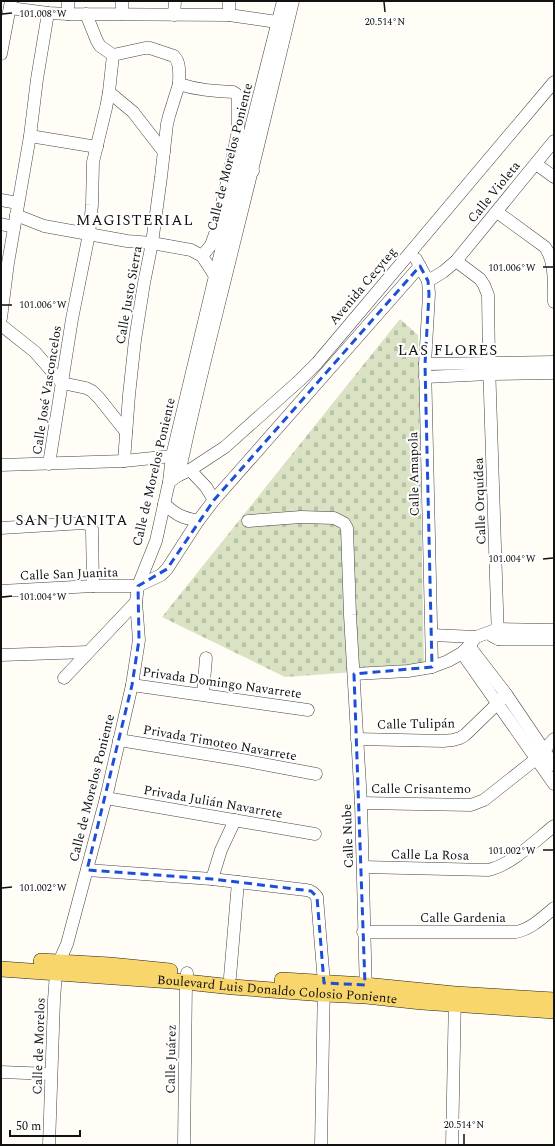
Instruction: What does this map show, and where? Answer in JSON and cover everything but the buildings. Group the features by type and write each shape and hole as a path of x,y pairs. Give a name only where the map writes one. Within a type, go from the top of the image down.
{"main road":[{"name":"Boulevard Luis Donaldo Colosio Poniente","path":"1,959 58,968"},
{"name":"Boulevard Luis Donaldo Colosio Poniente","path":"1,969 58,968 110,964 187,977 455,999 553,1002"},
{"name":"Boulevard Luis Donaldo Colosio Poniente","path":"187,977 230,977 324,988"}],"street":[{"path":"68,1 68,14"},
{"path":"122,1 122,14"},
{"path":"174,15 175,1"},
{"path":"229,1 229,15"},
{"name":"Calle de Morelos Poniente","path":"283,1 283,22"},
{"name":"Calle de Morelos Poniente","path":"184,472 186,440 202,353 223,221 264,99 283,22 294,1"},
{"path":"1,54 10,4 48,13 229,15 283,22"},
{"path":"1,318 48,13"},
{"path":"86,14 100,46 113,58 140,49 150,48 176,57 178,64 179,86 202,90 233,92 236,94 238,98 238,131 242,168"},
{"name":"Calle José Vasconcelos","path":"49,464 72,319 89,234 92,205 93,162 109,92 113,58"},
{"name":"Avenida Cecyteg","path":"169,482 225,447 317,363 554,82"},
{"name":"Calle Justo Sierra","path":"124,461 135,340 152,243 169,116 179,86"},
{"path":"109,92 133,112 164,152"},
{"path":"30,136 97,146"},
{"name":"Calle Violeta","path":"456,261 554,141"},
{"path":"536,164 554,177"},
{"name":"Calle de Morelos Poniente","path":"58,968 67,944 106,798 118,740 132,685 139,640 136,602 138,586 156,541 169,482 172,456 202,353 242,168"},
{"path":"1,200 44,226 127,241 152,243 191,250 202,256 215,276"},
{"path":"497,212 549,251 553,263 554,302"},
{"path":"202,256 211,245 215,234 223,221"},
{"path":"1,224 14,227"},
{"name":"Calle Amapola","path":"411,251 428,280 429,294 425,377 432,667"},
{"path":"428,280 443,272 456,261"},
{"name":"Calle Orquídea","path":"456,261 480,280 488,295 498,634"},
{"path":"138,586 161,575 167,569 198,521 214,500 420,266"},
{"path":"1,325 35,352 62,383 86,388 92,391 126,432"},
{"path":"425,377 489,368 554,362"},
{"path":"425,364 554,373"},
{"path":"1,465 124,461 172,456"},
{"path":"1,473 16,465"},
{"path":"184,472 197,476 214,500"},
{"path":"164,504 176,515 186,519 198,521"},
{"name":"Calle Nube","path":"248,521 301,517 334,518 344,523 347,528 350,615 361,803 363,932 366,991"},
{"path":"1,528 87,523 92,528 93,586"},
{"name":"Calle San Juanita","path":"1,591 93,586 138,586"},
{"path":"64,678 136,602"},
{"path":"354,674 408,671 432,667 448,660 473,642 498,634 554,630"},
{"path":"498,634 554,639"},
{"path":"432,636 473,642"},
{"path":"473,642 502,699 540,755 554,784"},
{"path":"1,655 88,652"},
{"path":"203,694 206,658"},
{"name":"Privada Domingo Navarrete","path":"132,685 308,710"},
{"name":"Calle Tulipán","path":"357,739 443,741 460,738 465,735 502,699"},
{"name":"Calle Crisantemo","path":"361,803 471,805 484,800 540,755 554,739"},
{"name":"Privada Timoteo Navarrete","path":"118,740 242,760 316,774"},
{"path":"540,755 554,765"},
{"name":"Privada Julián Navarrete","path":"106,798 315,834"},
{"path":"212,879 221,850 235,820"},
{"name":"Calle La Rosa","path":"363,867 496,869 509,862 554,826"},
{"path":"87,870 212,879 306,890 314,893 317,897 324,988 321,1145"},
{"path":"230,977 238,882"},
{"name":"Calle Gardenia","path":"363,932 516,932 523,931 531,926 554,908"},
{"name":"Calle de Morelos","path":"49,1145 51,1074 58,968"},
{"name":"Calle Juárez","path":"184,1145 187,977"},
{"path":"452,1145 455,999"},
{"path":"1,1072 51,1074"}],"highlighted area":[{"path":"420,266 428,281 429,294 425,364 432,667 354,674 365,985 324,983 317,897 311,891 212,879 87,870 132,685 139,640 138,586 167,569 214,500"}],"green space":[{"path":"400,319 418,335 424,667 285,677 162,617"}],"district":[{"name":"MAGISTERIAL","path":"135,220"},
{"name":"LAS FLORES","path":"448,350"},
{"name":"SAN JUANITA","path":"72,520"}]}
